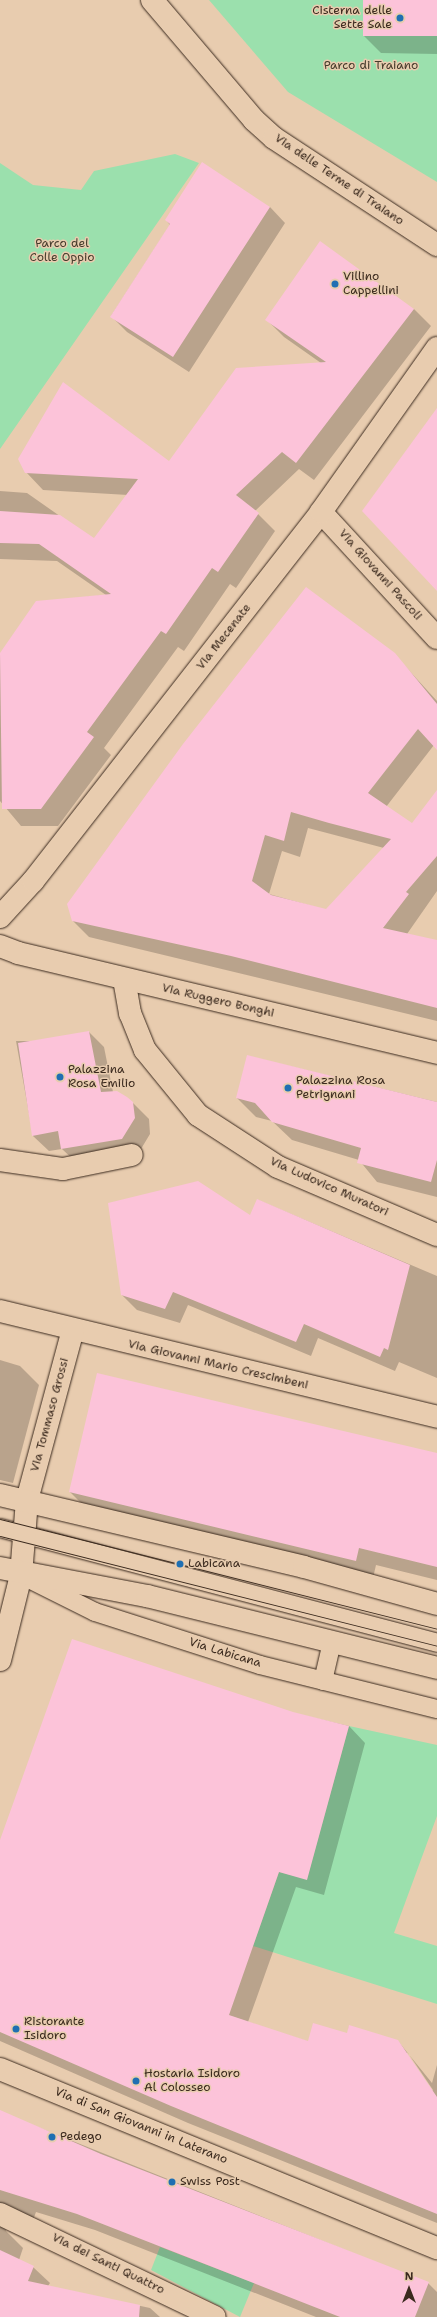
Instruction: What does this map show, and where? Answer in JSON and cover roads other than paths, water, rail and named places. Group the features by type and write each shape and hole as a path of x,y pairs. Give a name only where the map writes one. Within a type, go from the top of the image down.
{"street":[{"name":"Via delle Terme di Traiano","path":"152,0 254,120 274,138 437,245"},
{"name":"Via Mecenate","path":"0,917 33,881 321,512 437,348"},
{"name":"Via Giovanni Pascoli","path":"321,512 437,638"},
{"name":"Via Ruggero Bonghi","path":"0,946 18,954 437,1053"},
{"name":"Via Ludovico Muratori","path":"124,979 130,1013 145,1050 198,1115 278,1166 437,1235"},
{"path":"0,1160 50,1170 132,1154"},
{"name":"Via Giovanni Mario Crescimbeni","path":"0,1311 73,1330 437,1417"},
{"name":"Via Tommaso Grossi","path":"27,1500 73,1330"},
{"path":"0,1495 27,1500 304,1567 437,1604"},
{"path":"0,1660 21,1575 27,1500"},
{"name":"Via Labicana","path":"0,1568 21,1575 118,1590 437,1668"},
{"name":"Via di San Giovanni in Laterano","path":"0,2069 437,2248"},
{"name":"Via dei Santi Quattro","path":"0,2214 215,2317"}],"lane":[{"path":"0,1528 23,1538 70,1553"},
{"path":"23,1538 437,1643"},
{"name":"Via Labicana","path":"21,1575 95,1612 260,1665 437,1709"},
{"path":"323,1681 332,1642"}],"tram line":[{"path":"0,1519 437,1629"},
{"path":"0,1536 437,1646"}],"place":[{"name":"Cisterna delle Sette Sale","path":"400,18"},
{"name":"Villino Cappellini","path":"335,284"},
{"name":"Palazzina Rosa Emilio","path":"60,1077"},
{"name":"Palazzina Rosa Petrignani","path":"288,1088"},
{"name":"Labicana","path":"180,1564"},
{"name":"Ristorante Isidoro","path":"16,2029"},
{"name":"Hostaria Isidoro Al Colosseo","path":"136,2081"},
{"name":"Pedego","path":"52,2137"},
{"name":"Swiss Post","path":"172,2182"}],"park label":[{"name":"Parco di Traiano","path":"371,66"},
{"name":"Parco del Colle Oppio","path":"62,251"}]}
